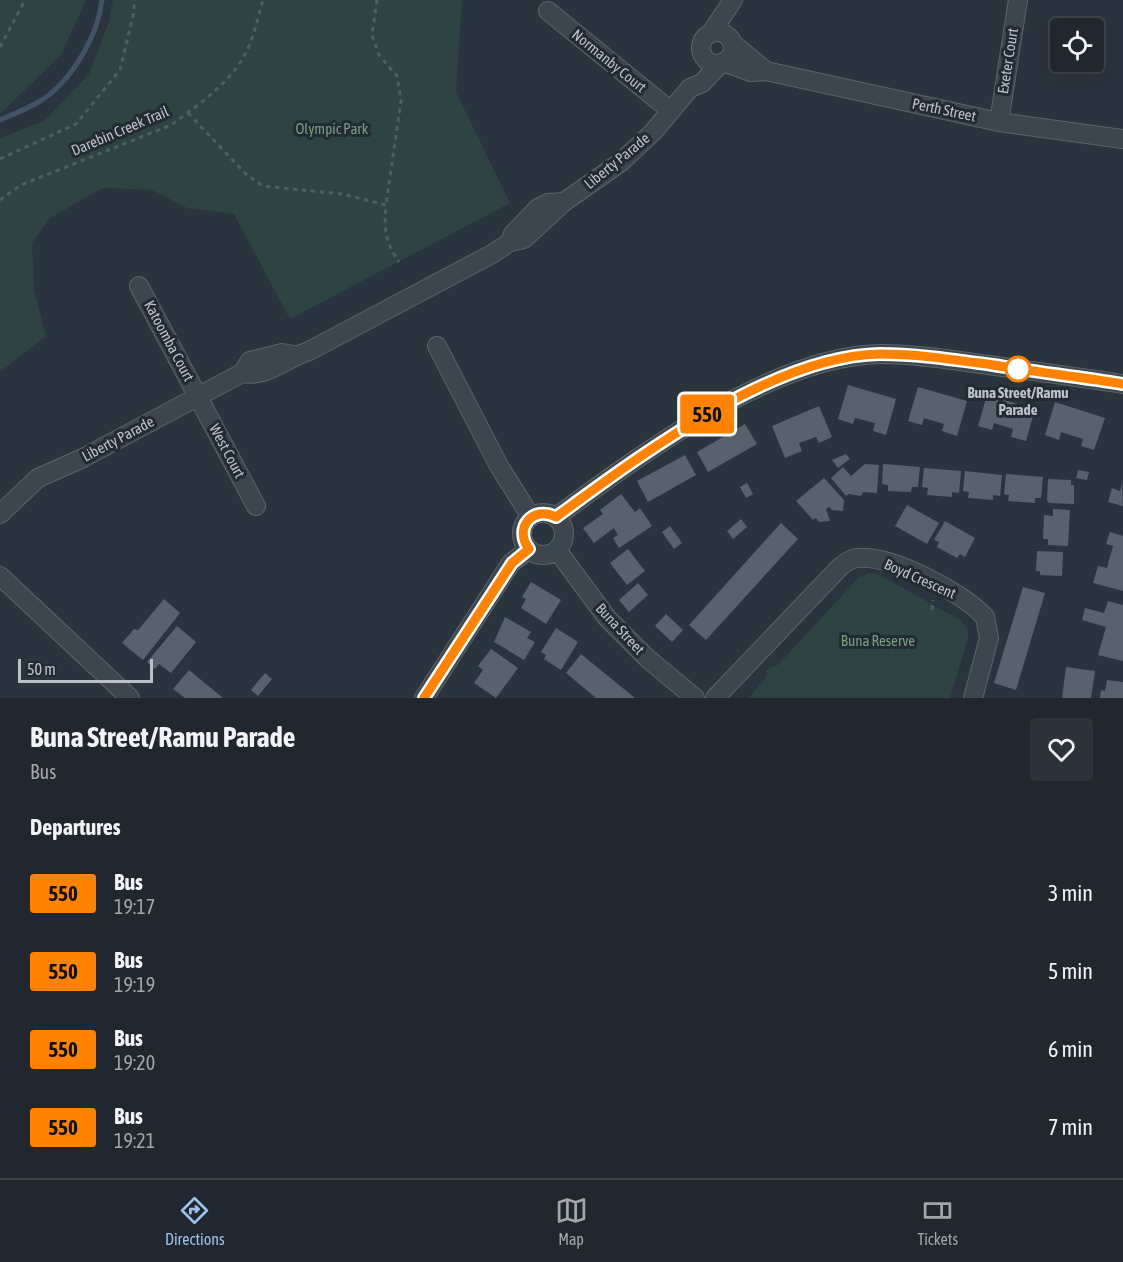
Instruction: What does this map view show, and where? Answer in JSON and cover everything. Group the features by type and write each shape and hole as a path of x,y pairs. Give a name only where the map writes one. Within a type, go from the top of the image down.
{"street":[{"name":"Exeter Court","path":"999,122 1018,0"},
{"path":"733,3 731,54 722,63 708,61 701,51 702,42 733,3"},
{"name":"Normanby Court","path":"548,11 671,111"},
{"path":"711,33 723,33 731,40"},
{"name":"Perth Street","path":"731,40 766,71"},
{"name":"Liberty Parade","path":"0,514 38,478 83,458 242,373 250,361 267,355 282,353 294,355 309,351 510,242 513,234 538,208 548,203 564,202 638,148 690,88 701,51"},
{"name":"Perth Street","path":"722,63 752,72 766,71 999,122 1123,139"},
{"name":"Liberty Parade","path":"690,88 702,83 722,63"},
{"name":"Katoomba Court","path":"140,286 198,396"},
{"path":"437,346 499,466 531,517"},
{"path":"556,517 626,465 712,411 782,379 827,362 879,354 940,358 1123,384"},
{"name":"West Court","path":"198,396 256,506"},
{"path":"544,513 556,517 565,534 557,550 546,555 529,549 522,536 525,522 531,517 544,513"},
{"path":"424,698 512,563 529,549"},
{"name":"Buna Street","path":"557,550 607,618 647,658 695,698"},
{"name":"Boyd Crescent","path":"716,698 840,567 853,558 869,558 902,568 957,594 985,617 989,638 973,698"},
{"path":"0,576 130,698"}],"path":[{"path":"0,47 25,0"},
{"path":"0,159 76,124 120,70 134,12 134,0"},
{"name":"Darebin Creek Trail","path":"0,200 21,185 171,125 188,113 225,83 251,43 263,0"},
{"path":"377,0 372,35 380,55 397,76 401,101 384,231 388,246 399,262"},
{"path":"188,113 246,174 263,186 342,194 386,205"}],"green space":[{"path":"0,0 86,0 61,55 0,114"},
{"name":"Olympic Park","path":"113,0 462,0 456,92 510,203 290,319 234,214 187,208 152,190 103,188 50,218 32,243 34,289 46,336 0,372 0,138 44,121 89,74 109,21"},
{"name":"Buna Reserve","path":"869,573 880,575 960,620 968,629 968,638 950,698 749,698 767,676 766,670 779,664 859,577"}],"building":[{"path":"848,385 896,399 886,435 873,431 875,423 855,418 853,424 838,419"},
{"path":"918,387 967,401 957,436 942,431 944,424 924,418 922,425 908,421"},
{"path":"987,395 1035,409 1026,441 1011,437 1013,429 994,423 992,430 978,426"},
{"path":"1055,402 1105,418 1094,450 1081,446 1083,439 1061,432 1059,440 1045,435"},
{"path":"819,406 832,437 819,443 816,437 799,443 802,451 785,458 772,426"},
{"path":"745,424 757,444 708,472 697,452"},
{"path":"846,454 850,459 838,468 832,460"},
{"path":"685,455 696,475 648,502 637,481"},
{"path":"865,464 879,465 877,493 863,492 861,496 849,494 846,496 831,478 843,467 851,476"},
{"path":"883,464 920,467 918,487 912,487 911,492 888,491 888,485 882,484"},
{"path":"924,468 961,471 959,493 952,492 952,497 927,495 928,488 922,487"},
{"path":"1078,470 1089,472 1087,480 1076,478"},
{"path":"965,471 1002,475 1000,496 993,495 993,500 968,498 969,492 963,491"},
{"path":"1006,474 1043,477 1041,498 1035,498 1035,503 1008,501 1009,495 1004,494"},
{"path":"824,478 844,500 843,511 832,510 829,507 826,509 830,521 819,522 816,518 813,520 796,501"},
{"path":"1048,479 1071,480 1071,485 1074,485 1074,504 1049,503 1047,500"},
{"path":"747,483 753,494 746,498 740,487"},
{"path":"1122,483 1123,506 1108,502 1112,488 1120,491"},
{"path":"621,494 635,512 640,508 652,526 619,548 613,538 618,535 614,528 594,543 583,528 603,514 600,510"},
{"path":"907,505 939,523 927,544 895,526"},
{"path":"1053,509 1070,510 1068,546 1048,545 1048,539 1043,539 1044,515 1053,516"},
{"path":"741,519 747,527 733,539 727,531"},
{"path":"945,521 975,538 965,557 960,554 957,558 937,547 939,542 934,540"},
{"path":"781,523 798,539 706,640 689,625"},
{"path":"670,526 682,543 674,549 662,532"},
{"path":"1110,532 1123,536 1123,591 1093,583 1098,566 1107,568 1113,546 1106,544"},
{"path":"628,549 645,571 627,585 610,563"},
{"path":"1037,551 1063,552 1062,576 1040,575 1040,571 1036,571"},
{"path":"531,582 561,600 546,624 521,608 526,599 522,597"},
{"path":"638,583 648,595 629,612 619,600"},
{"path":"1023,587 1045,593 1016,690 994,683"},
{"path":"164,599 180,613 143,660 122,643 134,629 138,630"},
{"path":"1108,601 1123,605 1123,661 1098,655 1106,627 1082,620 1085,608 1104,613"},
{"path":"666,614 683,630 672,642 655,626"},
{"path":"505,617 531,632 527,638 535,642 524,660 494,642"},
{"path":"177,626 196,642 171,673 159,664 155,669 147,662"},
{"path":"556,628 578,642 561,670 544,659 546,655 541,652"},
{"path":"491,649 518,668 496,698 474,683 483,670 478,666"},
{"path":"581,654 635,698 596,698 566,673"},
{"path":"1066,667 1095,671 1091,698 1062,698"},
{"path":"189,670 223,698 185,698 173,689"},
{"path":"265,673 272,679 258,696 251,690"},
{"path":"1107,680 1123,682 1123,698 1100,698 1101,690 1105,691"}],"waterway":[{"path":"0,120 42,100 63,81 82,56 89,42 100,14 102,0"}],"bus line":[{"name":"550","path":"424,698 512,563 529,549 522,536 525,522 537,514 544,513 556,517 626,465 712,411 782,379 827,362 879,354 940,358 1123,384"}],"place":[{"name":"Buna Street/Ramu Parade","path":"1018,369"}]}
